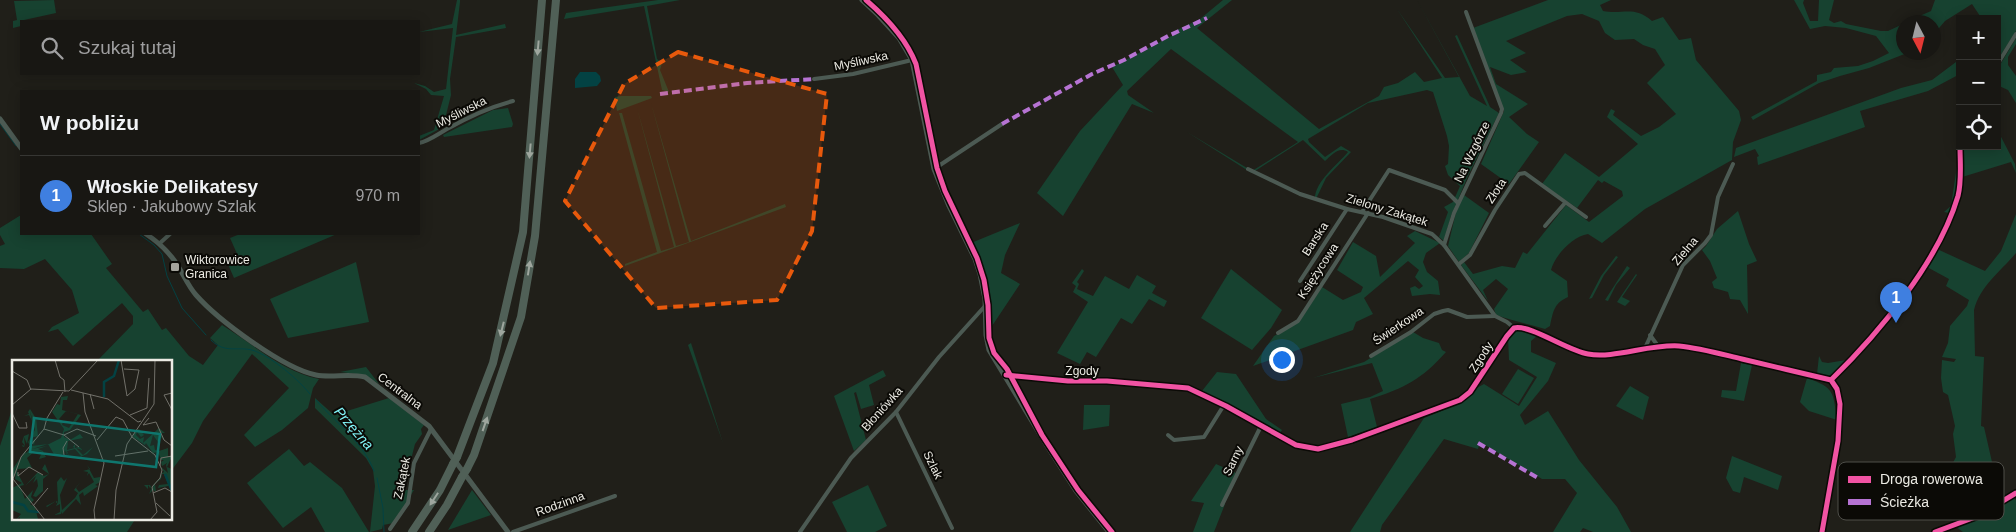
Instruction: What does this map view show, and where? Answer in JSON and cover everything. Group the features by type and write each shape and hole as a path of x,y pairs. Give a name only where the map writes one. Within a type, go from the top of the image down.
{"highway":[{"path":"412,532 440,490 457,457 493,363 508,305 523,232 542,0"},
{"path":"429,532 448,505 474,456 521,317 534,236 556,0"}],"street":[{"path":"862,0 899,38 912,60 934,169 980,274 986,304 987,342 993,356 1076,491 1109,532"},
{"name":"Na Wzgórze","path":"1444,245 1458,203 1502,113 1466,12"},
{"path":"2000,60 2016,34"},
{"name":"Myśliwska","path":"814,79 853,74 912,60"},
{"name":"Myśliwska","path":"420,143 493,106 513,101"},
{"path":"0,119 20,147"},
{"path":"934,169 1002,124"},
{"path":"1831,380 1852,360 1889,316 1937,246 1958,195 1960,150"},
{"name":"Zielna","path":"1644,348 1683,264 1706,243 1711,235 1718,196 1733,164"},
{"name":"Zielony Zakątek","path":"1248,169 1300,194 1423,230 1437,238 1459,264 1495,316 1514,328"},
{"path":"1362,212 1389,170 1445,190 1458,203"},
{"name":"Złota","path":"1459,264 1470,255 1495,210 1519,174 1525,173 1565,204 1586,217"},
{"path":"1545,226 1565,204"},
{"name":"Barska","path":"1300,281 1347,209"},
{"name":"Księżycowa","path":"1278,333 1298,321 1368,213"},
{"name":"Centralna","path":"148,235 160,243 177,265 194,293 215,314 244,336 306,373 328,377 356,375 365,377 431,429 508,532"},
{"path":"160,243 169,235"},
{"name":"Błoniówka","path":"800,532 851,458 896,412 939,357 986,304"},
{"name":"Świerkowa","path":"1370,356 1412,332 1434,314 1443,311 1448,310 1467,317 1495,316"},
{"path":"1514,328 1523,328 1562,346 1589,354 1658,346 1678,346 1702,349 1831,380 1837,390 1840,404 1838,437 1822,532"},
{"name":"Zgody","path":"1006,375 1068,381 1107,381 1188,388 1224,405 1296,445 1318,449 1352,440 1460,400 1470,392 1506,336 1514,328"},
{"path":"1650,335 1658,346"},
{"path":"1168,435 1174,440 1204,437 1224,405"},
{"name":"Szlak","path":"896,412 952,528"},
{"name":"Sarny","path":"1222,506 1261,426"},
{"name":"Zakątek","path":"390,529 408,503 415,458 431,429"},
{"name":"Rodzinna","path":"513,532 615,496"}],"highlighted area":[{"path":"678,52 827,94 812,231 777,300 656,308 565,201 624,84"}],"green space":[{"path":"54,0 56,13 20,20 20,26 13,28 13,21 17,20 14,1"},
{"path":"457,0 460,0 456,35 505,24 506,28 456,37 450,79 451,95 443,127 420,139 420,136 434,130 444,96 431,95 426,89 414,83 425,86 434,92 446,89 453,28 420,32 452,24"},
{"path":"658,0 680,0 647,6 657,59 662,63 660,70 669,92 662,90 644,6 564,19 566,13"},
{"path":"1223,0 1232,0 1197,28 1319,129 1379,96 1384,87 1398,83 1415,72 1424,82 1442,78 1397,9 1445,78 1459,77 1417,0 1470,96 1487,106 1455,36 1457,35 1490,107 1499,113 1468,176 1451,216 1444,241 1439,237 1448,212 1444,207 1453,202 1460,186 1448,175 1445,166 1448,164 1449,146 1433,92 1427,90 1368,103 1308,139 1325,157 1341,146 1351,152 1326,178 1315,201 1315,194 1322,181 1348,152 1345,150 1339,151 1325,161 1303,140 1252,173 1250,172 1187,132 1252,171 1298,142 1171,49 1127,91 1128,95 1154,113 1132,104 1063,216 1037,193 1080,131 1123,85 1112,67 1177,33 1177,30 1200,19"},
{"path":"1548,0 1611,0 1600,5 1603,11 1640,13 1652,21 1663,17 1679,40 1691,38 1696,60 1739,111 1741,120 1733,142 1732,160 1645,209 1602,243 1588,234 1576,238 1565,247 1556,258 1551,270 1567,281 1568,297 1557,305 1553,312 1550,326 1545,329 1496,315 1494,309 1508,289 1496,279 1483,290 1488,301 1461,265 1464,262 1473,274 1502,266 1515,268 1523,252 1527,254 1566,205 1589,222 1623,196 1622,191 1604,181 1602,183 1598,180 1577,208 1542,184 1565,153 1599,177 1638,144 1607,117 1611,109 1615,111 1613,115 1641,136 1659,127 1676,114 1647,83 1665,65 1655,49 1643,45 1634,39 1615,40 1605,33 1599,21 1582,14 1567,16 1506,41 1526,53 1510,60 1527,72 1511,75 1490,67 1496,84 1528,104 1509,117 1527,134 1539,142 1509,184 1481,164 1504,111 1473,28"},
{"path":"1794,0 1804,0 1803,3 1810,21 1818,21 1819,0 1834,0 1829,20 1834,23 1841,21 1846,24 1881,31 1888,31 1896,27 1896,57 1869,68 1819,83 1753,120 1751,117 1817,81 1817,75 1831,72 1834,68 1858,66 1889,53 1876,36 1846,28 1825,26 1810,29"},
{"path":"1935,0 2016,0 2016,31 2001,55 2001,15 1979,15 1972,4 1945,21 1941,26 1941,15 1922,15 1931,11"},
{"path":"2016,38 2016,44 2008,57 2008,65 2016,76 2016,103 2008,90 2001,87 2001,63"},
{"path":"1956,62 1956,76 1928,91 1860,111 1865,127 1758,165 1757,157 1759,156 1755,149 1734,157 1736,148 1901,88 1932,80"},
{"path":"651,96 652,98 617,111 615,97"},
{"path":"651,103 691,241 785,204 786,207 625,266 625,264 657,252 619,113 622,113 661,251 674,247 637,108 676,246 689,242"},
{"path":"508,108 513,124 512,127 444,137 443,135 493,110"},
{"path":"2001,137 2015,164 2016,173 2011,162 1959,178 1953,200 1949,213 1944,212 1951,206 1957,166 1957,151 2001,150"},
{"path":"1464,195 1489,213 1469,253 1459,262 1448,246 1456,212"},
{"path":"1738,211 1757,261 1747,265 1748,314 1740,300 1730,299 1728,292 1714,288 1712,282 1717,278 1710,261 1702,250 1717,229"},
{"path":"2016,214 2016,253 1986,286 1974,310 1975,356 1984,357 1981,426 1984,427 1992,462 1953,462 1956,457 1953,434 1955,426 1948,395 1943,392 1941,378 1942,360 1954,362 1956,359 1942,357 1948,343 1950,326 1967,306 1969,300 1946,286 1949,279 1927,267 1937,249 1985,271 2001,251"},
{"path":"20,216 20,235 92,235 112,264 106,268 143,312 148,309 162,330 166,328 189,356 203,365 218,345 210,338 222,325 281,364 319,379 313,388 308,408 282,430 255,447 244,435 289,388 252,354 203,421 192,443 172,470 172,360 98,360 133,324 133,316 122,303 73,346 58,329 48,332 52,327 79,313 72,290 45,259 24,269 0,268 0,246 5,244 0,235 0,228"},
{"path":"1020,223 1005,255 1001,273 1020,284 990,329 985,285 971,243"},
{"path":"1415,231 1440,243 1426,253 1423,262 1427,272 1438,281 1440,295 1412,296 1410,288 1415,286 1419,289 1423,286 1415,277 1419,270 1408,261 1364,298 1373,314 1356,322 1353,330 1253,366 1274,336 1299,322 1322,287 1343,300 1361,292 1363,287 1337,270 1353,242 1376,256 1380,277 1415,243 1407,236"},
{"path":"238,235 335,235 234,278 227,262 238,256 230,238"},
{"path":"1616,256 1618,257 1604,275 1592,298 1589,299 1601,276"},
{"path":"356,262 369,322 288,338 270,299"},
{"path":"1627,266 1630,268 1616,285 1608,301 1605,300"},
{"path":"1082,269 1084,271 1077,282 1079,284 1077,289 1093,296 1105,276 1129,289 1137,275 1156,286 1152,293 1167,301 1164,307 1149,299 1132,324 1121,318 1096,357 1087,352 1080,364 1057,353 1088,302 1073,292 1076,286 1072,283"},
{"path":"1231,269 1282,310 1271,328 1252,350 1201,318"},
{"path":"1636,274 1622,297 1630,301 1625,306 1617,302"},
{"path":"1517,329 1537,336 1531,341 1531,352 1556,363 1548,381 1520,415 1525,425 1548,411 1579,460 1617,507 1631,532 1593,532 1583,528 1580,532 1553,532 1577,493 1565,479 1542,479 1480,442 1478,449 1444,439 1382,525 1380,532 1350,532 1424,418 1458,404 1473,390 1484,384 1519,406 1537,377 1509,360 1508,337"},
{"path":"1413,332 1423,338 1439,343 1442,350 1446,352 1421,376 1393,391 1370,399 1377,427 1348,437 1341,404 1370,397 1383,391 1372,363 1313,378 1364,362"},
{"path":"691,343 723,443 688,345"},
{"path":"1819,356 1822,362 1828,363 1846,360 1829,376 1817,374"},
{"path":"1741,363 1752,365 1744,401 1721,397 1722,390 1736,391"},
{"path":"366,367 379,384 364,375 340,372"},
{"path":"1518,369 1534,378 1518,404 1502,394"},
{"path":"883,370 886,376 869,385 874,405 861,409 856,392 854,393 866,440 854,451 834,396"},
{"path":"1217,372 1236,374 1266,419 1282,430 1280,433 1202,391"},
{"path":"1807,378 1823,385 1831,392 1835,403 1837,420 1809,411 1800,402"},
{"path":"1630,386 1649,397 1643,420 1616,406"},
{"path":"315,398 334,415 389,398 424,425 421,429 422,434 415,444 406,479 403,481 403,490 414,490 394,523 383,525 382,529 370,532 375,486 373,470 366,458 315,408"},
{"path":"1084,405 1110,405 1109,426 1083,430"},
{"path":"12,409 12,520 135,520 127,532 0,532 0,446"},
{"path":"289,449 304,466 310,462 342,488 369,532 325,532 311,507 283,528 247,483"},
{"path":"1732,456 1782,476 1778,490 1744,477 1740,493 1733,491 1726,478"},
{"path":"1216,464 1236,473 1222,502 1225,504 1214,532 1193,532 1204,503 1191,501"},
{"path":"868,485 887,526 875,532 847,532 832,502"},
{"path":"472,490 491,515 448,530"},
{"path":"2013,495 2016,500 2016,532 1963,532 1955,526 1971,520 2004,520 2004,501"}],"water":[{"path":"580,72 596,72 600,76 601,81 597,86 575,88 575,79"}],"waterway":[{"name":"Przężna","path":"0,124 16,146"},
{"name":"Przężna","path":"140,235 162,254 167,276 182,308 206,335"},
{"name":"Przężna","path":"211,340 216,345 222,347 249,349 262,354 285,369 310,394"},
{"name":"Przężna","path":"316,400 356,442 374,471"},
{"name":"Przężna","path":"377,478 383,508 384,532"}],"marked path":[{"path":"1002,124 1092,74 1207,18"},
{"path":"660,94 747,83 814,79"},
{"path":"1478,443 1538,478"}],"cycle path":[{"path":"866,0 895,29 907,46 916,64 937,168 945,191 977,258 984,280 988,305 989,338 994,353 1007,369 1042,435 1078,490 1112,532"},
{"path":"1831,380 1887,318 1905,295 1937,246 1958,196 1960,150"},
{"path":"1006,375 1068,381 1107,381 1188,388 1226,406 1296,445 1318,449 1352,440 1460,400 1470,392 1514,328 1530,330 1588,354 1609,355 1668,346 1703,350 1831,380 1837,389 1840,404 1838,441 1822,532"},
{"path":"2004,500 2016,493"},
{"path":"1935,532 1967,520"}],"place":[{"name":"Wiktorowice Granica","path":"175,267"},
{"name":"Włoskie Delikatesy","path":"1896,323"}]}
